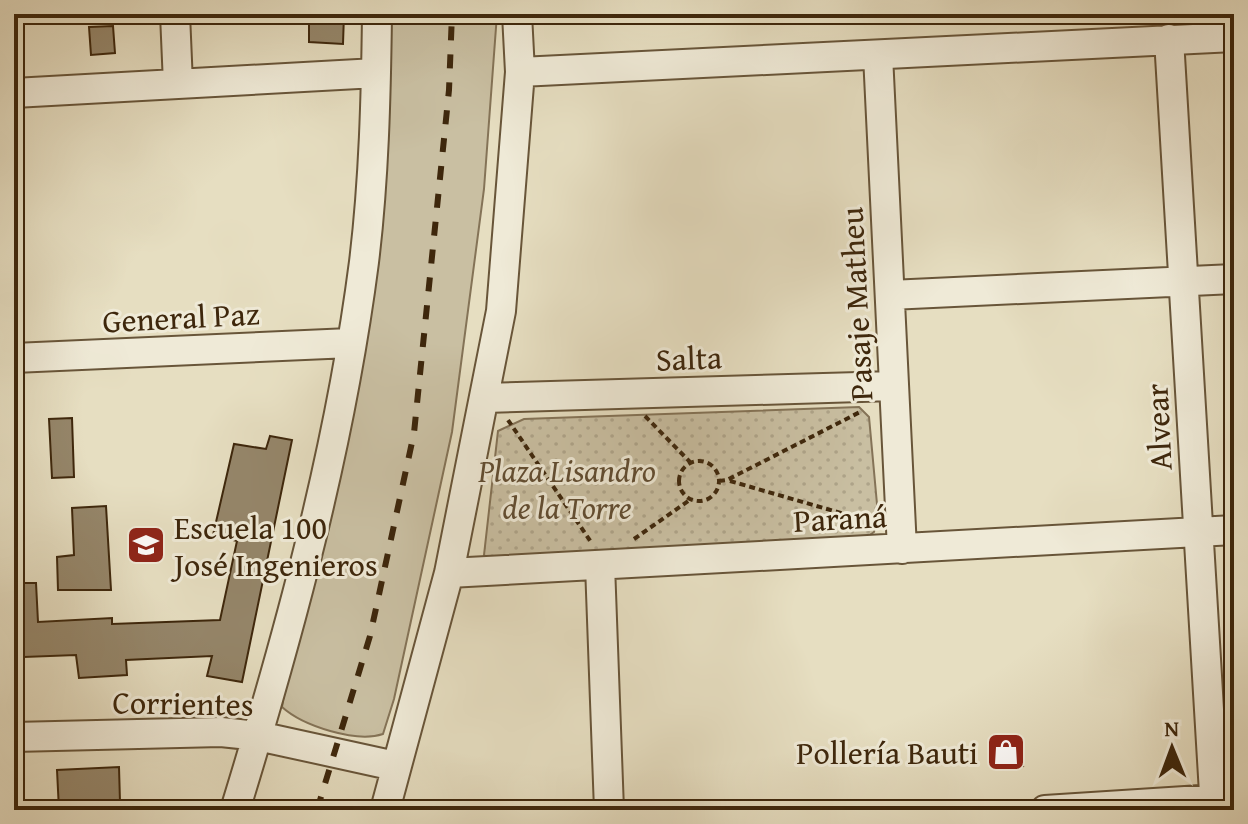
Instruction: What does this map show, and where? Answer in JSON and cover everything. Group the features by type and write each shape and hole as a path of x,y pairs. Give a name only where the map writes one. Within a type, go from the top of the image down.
{"street":[{"path":"175,14 178,84"},
{"path":"235,810 258,736 327,474 364,261 377,14"},
{"path":"385,810 493,398 520,72 517,14"},
{"path":"520,72 1234,37"},
{"name":"Alvear","path":"1169,39 1199,532 1221,803"},
{"name":"Pasaje Matheu","path":"878,55 902,540"},
{"path":"14,93 376,73"},
{"path":"890,295 1234,279"},
{"name":"General Paz","path":"14,358 350,343"},
{"name":"Salta","path":"493,398 894,386"},
{"name":"Paraná","path":"449,573 596,554 902,540 1234,530"},
{"path":"596,554 609,810"},
{"name":"Corrientes","path":"14,737 221,732 258,736 395,766"},
{"path":"1045,810 1221,803"}],"path":[{"path":"719,481 727,480 871,406 894,386"},
{"path":"623,394 691,463"},
{"path":"493,398 596,554"},
{"path":"691,463 707,463 719,481 713,495 699,501 691,499 680,489 679,481 685,467 691,463"},
{"path":"727,480 902,540"},
{"path":"629,542 691,499"}],"green space":[{"path":"388,14 497,14 484,189 452,432 394,699 383,734 359,736 316,726 282,707"},
{"name":"Plaza Lisandro de la Torre","path":"859,407 869,417 878,515 874,532 860,542 497,564 484,555 498,431 524,419"}],"building":[{"path":"309,14 344,14 343,44 309,42"},
{"path":"113,26 115,53 91,55 89,27"},
{"path":"72,418 74,477 52,478 49,419"},
{"path":"270,436 292,440 242,682 207,676 212,656 126,660 127,675 79,678 76,655 24,657 21,618 15,618 14,583 36,583 38,622 112,618 112,624 220,620 237,541 213,535 234,444 266,449"},
{"path":"106,506 111,590 58,590 57,557 74,555 72,508"},
{"name":"Pollería Bauti","path":"1015,735 1023,766 994,769 991,739"},
{"path":"119,767 120,802 103,803 104,809 59,810 57,770"}],"railway":[{"path":"317,810 370,636 414,433 449,90 452,14"}],"place":[{"name":"Escuela 100 José Ingenieros","path":"146,545"},
{"name":"Pollería Bauti","path":"1006,752"}]}
